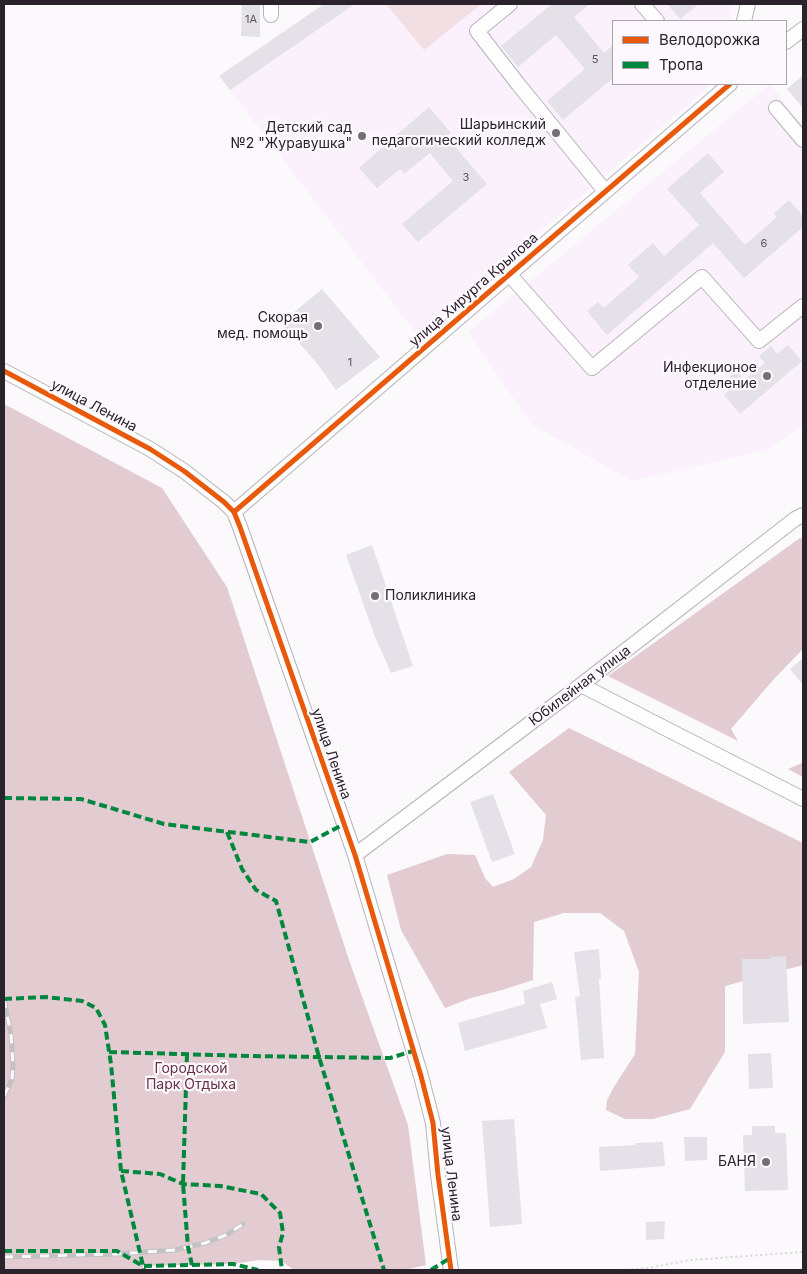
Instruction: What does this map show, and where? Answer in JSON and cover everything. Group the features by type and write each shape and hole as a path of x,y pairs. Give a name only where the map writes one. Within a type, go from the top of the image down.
{"street":[{"path":"510,4 477,31 605,191"},
{"path":"642,4 656,20"},
{"path":"744,20 748,4"},
{"path":"787,41 803,30"},
{"name":"улица Хирурга Крылова","path":"234,512 725,85"},
{"path":"776,108 803,140"},
{"path":"509,274 592,368 702,277 759,341 803,306"},
{"name":"улица Ленина","path":"4,371 150,449 197,481 234,512 355,855 421,1076 433,1123 451,1270"},
{"name":"Юбилейная улица","path":"355,855 581,685 795,519 803,515"},
{"path":"581,685 803,799"}],"path":[{"path":"621,1270 648,1268 691,1260 803,1252"}],"shaded area":[{"path":"349,4 732,4 729,20 612,20 612,85 711,85 418,336 230,90 351,7"},
{"path":"386,4 478,4 480,5 424,50"},
{"path":"769,85 771,85 803,126 803,426 766,450 632,481 531,424 468,332"}],"green space":[{"name":"Городской Парк Отдыха","path":"4,404 162,488 227,587 349,960 408,1125 426,1265 405,1270 294,1270 281,1261 259,1260 233,1264 143,1266 143,1270 4,1270"},
{"path":"800,538 803,539 803,649 731,729 738,741 608,676"},
{"path":"569,728 803,843 803,965 725,986 725,1052 690,1109 653,1119 625,1119 606,1110 607,1100 635,1054 639,972 624,931 600,913 564,913 534,922 533,980 471,998 445,1008 401,930 387,875 447,854 475,855 485,878 493,887 514,879 531,867 543,840 546,815 509,772"},
{"path":"802,763 803,777 788,769"}],"building":[{"path":"242,4 260,4 260,37 241,36"},
{"path":"324,4 355,4 230,90 219,76"},
{"path":"552,4 590,4 574,17 604,53 612,46 612,79 563,120 547,101 585,69 556,35 518,67 501,46"},
{"path":"667,4 699,4 680,19"},
{"path":"803,75 803,108 787,89"},
{"path":"429,107 451,133 446,136 487,184 418,242 402,224 453,181 430,153 404,174 400,169 377,188 359,168"},
{"path":"708,153 724,172 700,193 745,245 777,217 774,213 789,200 803,216 803,227 744,278 713,243 607,335 587,311 598,302 604,308 639,277 628,265 653,243 664,256 699,225 667,189"},
{"path":"322,289 380,357 336,390 316,362 281,323"},
{"name":"Инфекционое отделение","path":"788,345 802,361 740,414 724,395 733,387 726,380 737,371 744,380 765,363 759,356 771,346 777,354"},
{"name":"Поликлиника","path":"372,545 413,666 391,673 375,637 346,555"},
{"path":"803,658 803,685 790,669"},
{"path":"493,794 515,854 492,862 470,802"},
{"path":"599,949 604,1058 581,1060 575,997 580,996 574,952"},
{"path":"786,956 789,1022 743,1024 742,959 770,959 770,957"},
{"path":"552,982 557,999 540,1004 547,1028 465,1051 458,1023 525,1004 523,991"},
{"path":"771,1053 773,1088 749,1089 748,1054"},
{"path":"514,1119 522,1224 490,1227 482,1121"},
{"name":"БАНЯ","path":"752,1126 775,1126 775,1133 786,1133 788,1190 745,1191 743,1135 752,1135"},
{"path":"684,1137 707,1137 707,1160 685,1161"},
{"path":"663,1142 665,1166 600,1171 599,1147"},
{"path":"665,1221 664,1239 646,1240 646,1222"}],"railway":[{"path":"4,999 11,1035 13,1065 12,1079 4,1096"},
{"path":"4,1257 116,1254 175,1250 205,1243 226,1235 243,1224"}],"marked path":[{"path":"4,798 81,799 164,824 310,842 344,824"},
{"path":"227,832 242,869 256,890 276,901 319,1057 384,1270"},
{"path":"4,999 46,997 82,1001 96,1008 105,1025 111,1064 121,1171 144,1270"},
{"path":"109,1052 390,1058 413,1051"},
{"path":"187,1054 183,1184 188,1247 192,1265"},
{"path":"121,1171 160,1174 183,1184 220,1186 261,1194 280,1213 283,1233 279,1247 282,1270"},
{"path":"4,1251 117,1251 143,1266 233,1264 258,1270"},
{"path":"431,1270 450,1258"}],"cycle path":[{"path":"234,512 729,85"},
{"path":"4,371 150,449 184,471 234,512 355,855 421,1076 433,1123 451,1270"}],"place":[{"name":"Шарьинский педагогический колледж","path":"556,133"},
{"name":"Детский сад №2 \"Журавушка\"","path":"362,136"},
{"name":"Скорая мед. помощь","path":"318,326"},
{"name":"Инфекционое отделение","path":"767,376"},
{"name":"Поликлиника","path":"375,596"},
{"name":"БАНЯ","path":"766,1162"}]}
